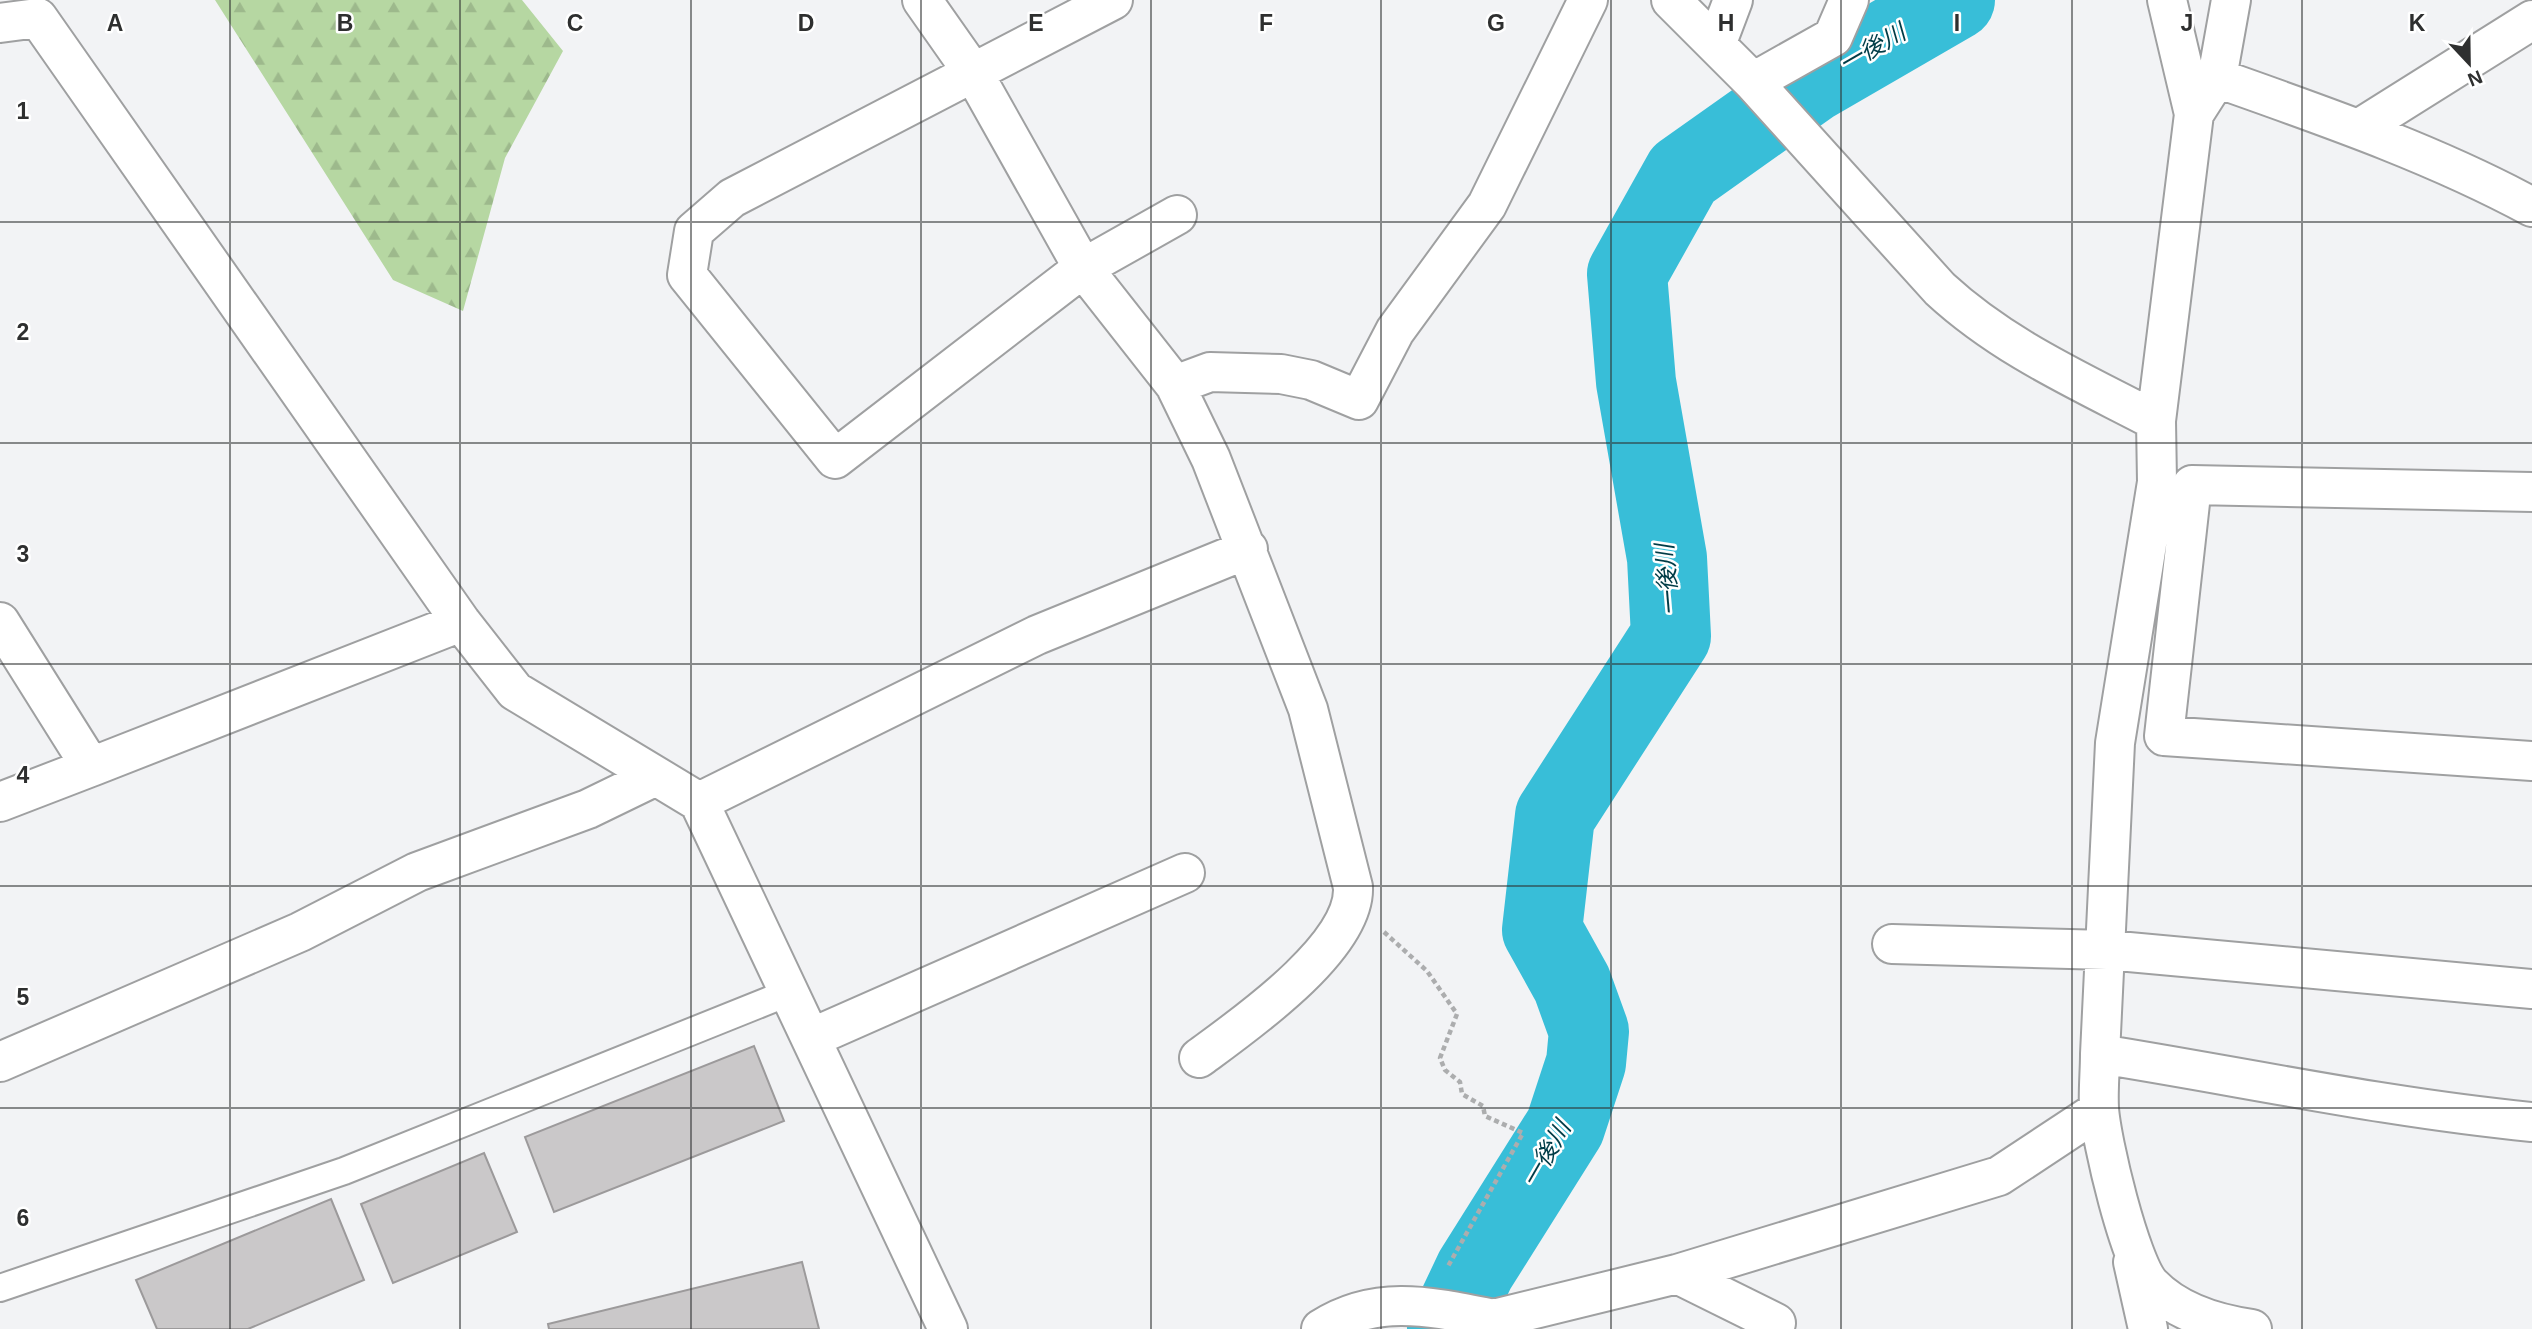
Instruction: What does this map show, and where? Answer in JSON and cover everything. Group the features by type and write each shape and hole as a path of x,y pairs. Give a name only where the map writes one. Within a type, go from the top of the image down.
{"street":[{"path":"922,0 974,74 1083,268 1175,385 1212,459 1308,709 1353,887 1354,902 1310,967 1275,1002 1199,1058"},
{"path":"1112,0 732,198 694,231 687,275 835,459 1083,268 1177,215"},
{"path":"1175,385 1210,372 1281,374 1311,380 1359,400 1395,331 1487,205 1588,0"},
{"path":"1671,0 1756,84 1940,289 1972,318 2043,364 2156,421"},
{"path":"1716,45 1733,0"},
{"path":"1756,84 1833,37 1849,0"},
{"path":"2167,0 2194,114 2156,421 2175,483 2164,736 2532,761"},
{"path":"2194,114 2217,78 2231,0"},
{"path":"0,23 38,18 461,622 515,691 699,802 948,1329"},
{"path":"2360,128 2532,20"},
{"path":"2217,78 2360,128 2486,182 2532,207"},
{"path":"2175,483 2532,492"},
{"path":"2148,1329 2099,1111 2100,1054 2115,743 2175,483"},
{"path":"699,802 1037,635 1248,549"},
{"path":"0,622 91,767"},
{"path":"0,803 461,622"},
{"path":"0,1062 300,932 417,872 588,809 656,776"},
{"path":"811,1038 1185,873"},
{"path":"1892,944 2107,950 2532,989"},
{"path":"2100,1054 2248,1077 2436,1113 2532,1122"},
{"path":"1321,1329 1361,1309 1403,1304 1426,1306 1491,1324 1677,1274 1999,1176 2099,1111"},
{"path":"2128,1242 2138,1268 2151,1286 2176,1304 2216,1324 2252,1329"},
{"path":"1677,1274 1776,1324 1772,1329"}],"lane":[{"path":"0,1289 344,1171 790,992"}],"path":[{"path":"1354,902 1427,971 1457,1014 1440,1058 1445,1070 1460,1082 1462,1094 1483,1106 1485,1115 1522,1133 1426,1306"}],"green space":[{"path":"215,0 522,0 563,51 505,158 463,311 393,280"}],"building":[{"path":"754,1046 784,1121 554,1212 525,1137"},
{"path":"484,1153 517,1232 393,1283 361,1204"},
{"path":"331,1199 364,1280 248,1329 157,1329 136,1280"},
{"path":"802,1262 819,1329 549,1329 548,1324"}],"waterway":[{"name":"一後川","path":"1447,1329 1475,1270 1565,1127 1586,1063 1589,1031 1572,984 1542,930 1555,816 1671,636 1667,558 1636,382 1627,274 1683,174 1810,84 1955,0"}]}
